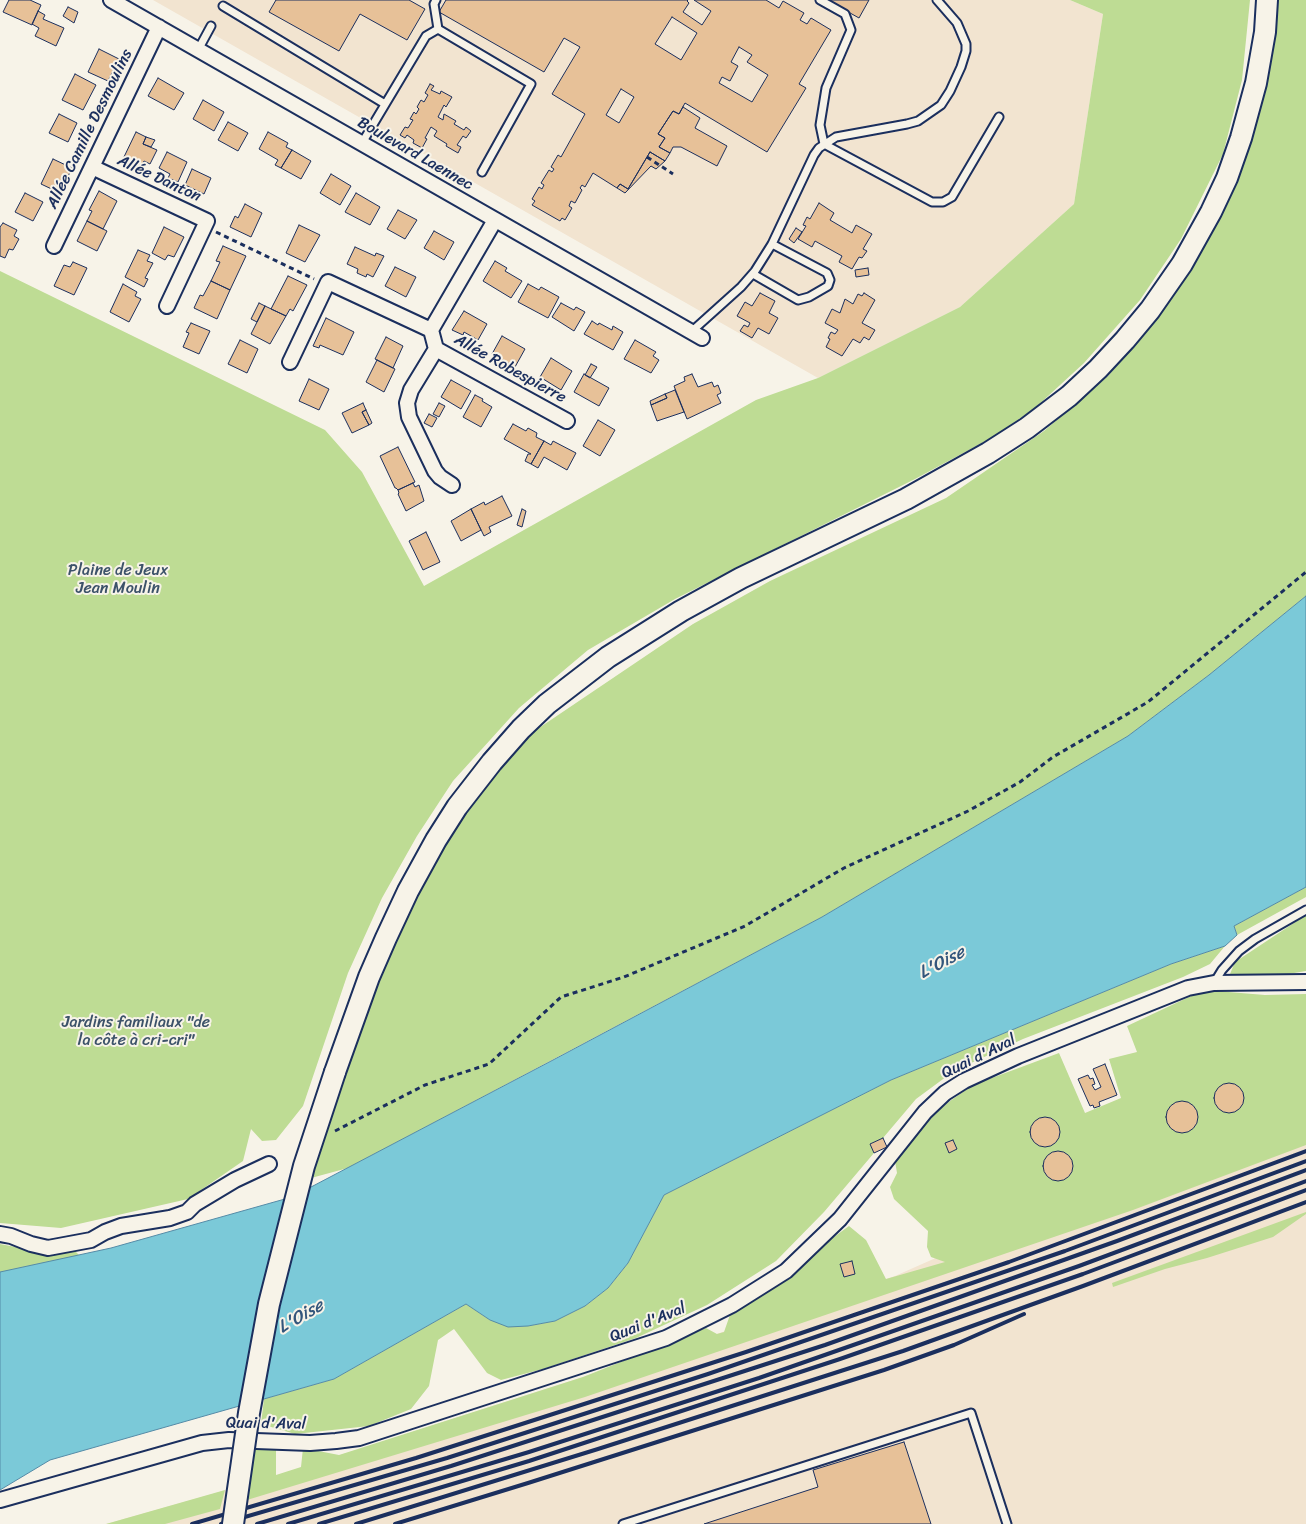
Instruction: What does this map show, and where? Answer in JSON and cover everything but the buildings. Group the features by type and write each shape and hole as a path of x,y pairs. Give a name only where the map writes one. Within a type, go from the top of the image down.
{"main road":[{"path":"233,1524 249,1413 273,1288 304,1166 335,1072 386,938 408,891 436,840 462,800 492,762 547,704 608,657 681,611 741,578 906,499 988,453 1027,428 1068,396 1098,369 1150,310 1182,264 1212,212 1236,151 1252,101 1262,47 1267,0"}],"street":[{"name":"Boulevard Laennec","path":"111,0 696,335"},
{"name":"Allée Camille Desmoulins","path":"54,246 159,28"},
{"name":"Allée Danton","path":"92,167 207,221 167,306"},
{"path":"452,485 435,471 407,410 407,403 411,390 436,349 431,330 495,220"},
{"path":"290,362 328,282 431,330"},
{"name":"Allée Robespierre","path":"436,349 567,421"},
{"name":"Quai d'Aval","path":"4,1499 202,1443 229,1440 322,1442 365,1436 642,1347 676,1333 744,1299 786,1271 840,1219 921,1117 945,1093 974,1076 1018,1056 1180,991 1210,983 1306,982"},
{"path":"0,1234 48,1248 91,1240 121,1226 170,1218 187,1212 194,1204 235,1180 269,1164"}],"lane":[{"path":"436,0 434,4 438,28 531,84 482,172"},
{"path":"820,0 845,14 851,30 826,88 820,125 824,144 932,202 943,202 952,197 999,117"},
{"path":"696,335 753,274 772,244 814,155 824,144 836,137 907,124 927,116 941,105 961,67 966,44 957,23 937,0"},
{"path":"223,6 385,104"},
{"path":"198,50 211,26"},
{"path":"362,143 426,36 438,28"},
{"path":"753,274 798,300 809,297 828,286 830,280 828,273 772,244"},
{"path":"1210,983 1239,951 1255,939 1306,910"},
{"path":"623,1524 972,1412 1007,1524"}],"path":[{"path":"647,157 673,174"},
{"path":"205,226 326,285"},
{"path":"330,1133 425,1085 489,1064 561,997 624,977 745,926 844,868 968,811 1020,782 1054,757 1148,702 1306,572"}],"shaded area":[{"path":"153,0 1070,0 1103,14 1074,204 960,307 818,378"},
{"path":"1306,1119 1306,1524 106,1524 269,1478 895,1276 947,1253"}],"green space":[{"path":"1070,0 1250,0 1242,80 1223,154 1181,239 1140,300 1084,363 1035,408 993,437 915,479 675,599 588,650 519,708 453,781 417,836 382,898 348,973 303,1106 276,1140 262,1141 251,1129 243,1161 188,1199 61,1228 0,1223 0,271 325,430 362,472 424,586 756,400 818,378 960,307 1074,204 1103,14"},
{"path":"1276,0 1306,0 1306,596 1209,675 1128,736 822,917 348,1168 311,1178 374,988 407,909 453,830 479,794 533,732 693,624 770,581 946,498 1044,431 1108,376 1142,336 1188,272"},
{"path":"1306,887 1306,897 1237,935 1234,926"},
{"path":"1306,915 1306,971 1288,974 1230,974 1235,962"},
{"path":"1225,946 1210,964 1183,977 1023,1039 954,1071 916,1099 883,1138 870,1144 874,1153 824,1212 776,1261 707,1305 636,1338 543,1369 501,1380 487,1373 454,1329 438,1340 429,1386 411,1409 369,1426 295,1434 261,1424 264,1399 334,1379 466,1304 490,1320 528,1326 555,1321 585,1306 608,1288 628,1263 664,1195 891,1080 1171,964"},
{"path":"1204,990 1265,995 1306,994 1306,1145 1133,1210 585,1397 247,1500 255,1447 276,1447 276,1475 301,1467 303,1448 339,1455 583,1377 706,1328 717,1334 724,1332 731,1312 849,1226 866,1240 886,1279 945,1262 931,1257 927,1247 928,1231 894,1199 890,1187 897,1173 895,1161 919,1126 973,1085 1059,1053 1085,1113 1121,1098 1109,1059 1137,1052 1127,1026"},
{"path":"1306,1212 1306,1214 1273,1237 1165,1269 1113,1287 1112,1283"},
{"path":"0,1244 31,1250 74,1250 82,1258 0,1282"},
{"path":"225,1490 220,1509 165,1524 106,1524"}],"water":[{"name":"L'Oise","path":"1306,596 1306,887 1234,926 1237,935 1225,946 1171,964 891,1080 664,1195 628,1263 608,1288 585,1306 555,1321 528,1326 508,1327 490,1320 466,1304 334,1379 50,1460 0,1490 0,1272 111,1248 292,1197 822,917 1128,736 1209,675"}],"railway":[{"path":"192,1524 416,1458 746,1352 1009,1262 1306,1151"},
{"path":"221,1524 447,1458 708,1374 1065,1251 1306,1161"},
{"path":"257,1524 451,1466 825,1345 1117,1241 1306,1170"},
{"path":"288,1524 529,1452 759,1378 1079,1266 1306,1181"},
{"path":"319,1524 529,1461 840,1359 1083,1274 1306,1190"},
{"path":"356,1524 903,1351 1306,1202"},
{"path":"395,1524 884,1370 954,1345 1024,1314"}],"park label":[{"name":"Plaine de Jeux Jean Moulin","path":"118,580"},
{"name":"Jardins familiaux \"de la côte à cri-cri\"","path":"136,1032"}]}
